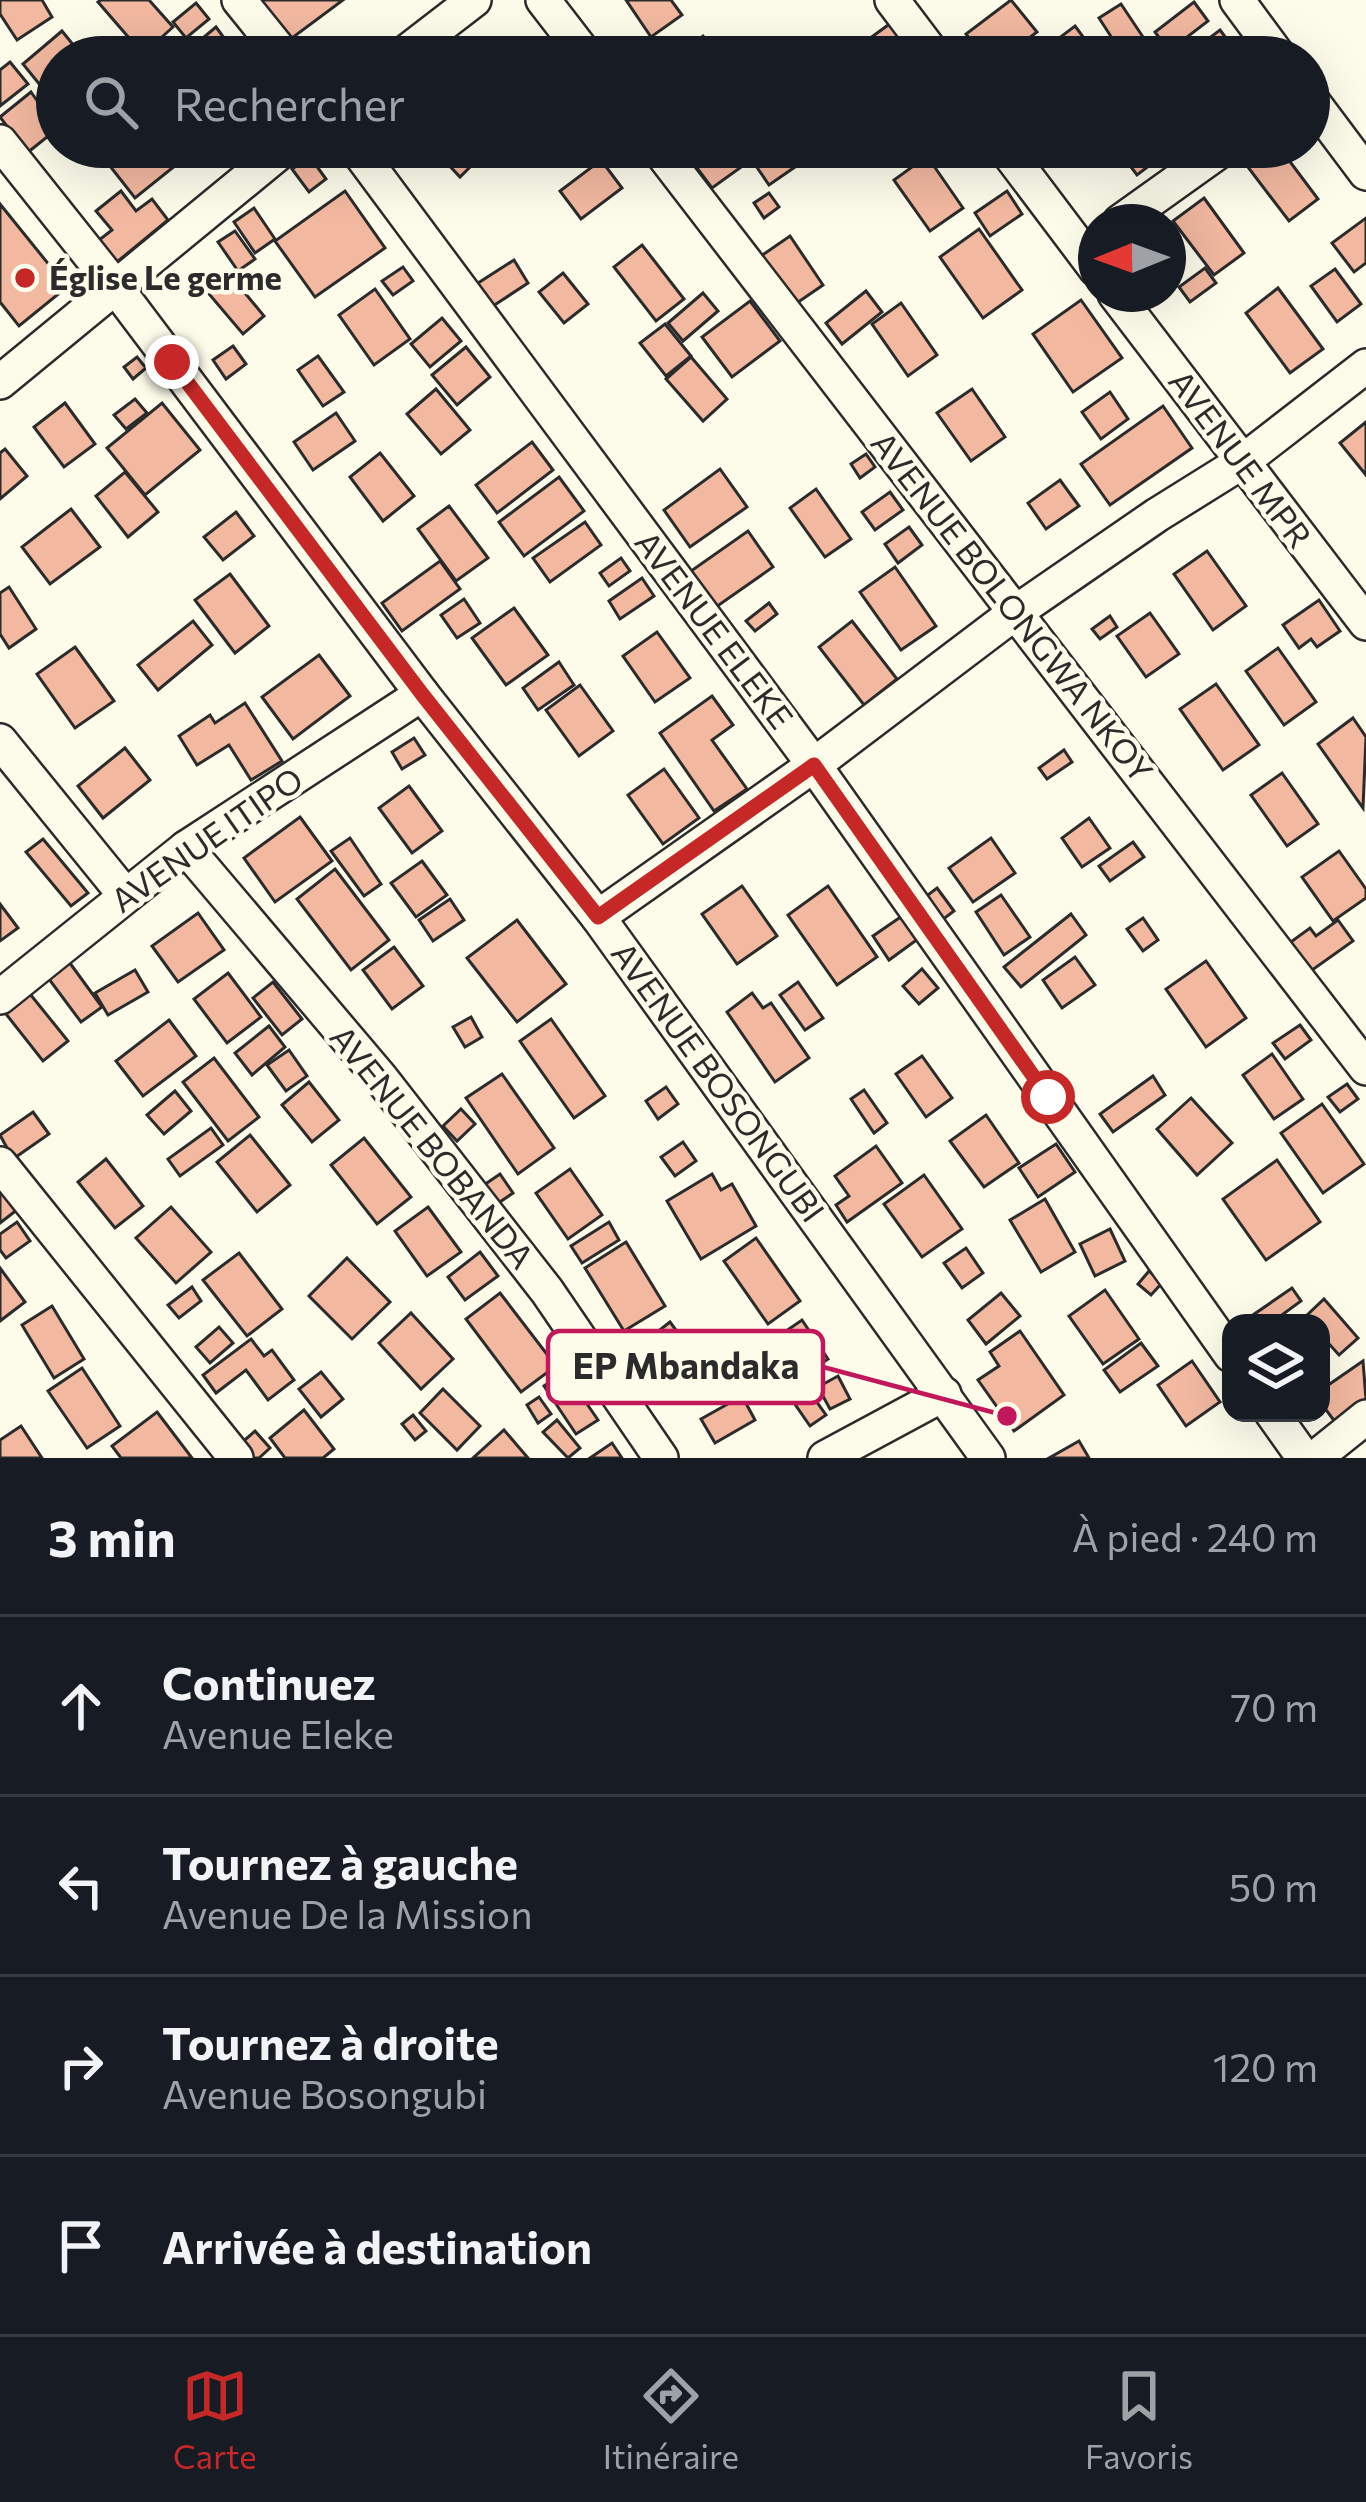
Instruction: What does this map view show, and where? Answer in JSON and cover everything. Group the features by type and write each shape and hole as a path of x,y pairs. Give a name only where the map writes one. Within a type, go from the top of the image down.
{"street":[{"path":"239,0 268,36"},
{"path":"427,36 474,0"},
{"path":"543,0 571,36"},
{"path":"892,0 919,36"},
{"path":"1237,0 1264,36"},
{"path":"1330,125 1366,172"},
{"name":"AVENUE BOSONGUBI","path":"0,142 598,917 988,1458"},
{"path":"0,382 261,168"},
{"name":"AVENUE ELEKE","path":"371,168 814,765 1222,1341"},
{"name":"AVENUE BOLONGWA NKOY","path":"673,168 1366,1068"},
{"path":"1021,168 1078,236"},
{"path":"1145,204 1196,168"},
{"name":"AVENUE MPR","path":"1129,312 1366,623"},
{"path":"598,917 814,765 1016,612 1242,462 1366,365"},
{"name":"AVENUE ITIPO","path":"0,997 186,848 422,694"},
{"path":"0,741 125,895"},
{"name":"AVENUE BOBANDA","path":"186,848 380,1077 547,1291 661,1458"},
{"path":"0,1163 236,1458"},
{"path":"825,1458 944,1394"},
{"path":"1315,1458 1366,1417"},
{"path":"1278,1422 1304,1458"}],"building":[{"path":"0,0 42,0 52,17 17,40 0,14"},
{"path":"149,0 173,27 163,36 127,36 98,2"},
{"path":"251,0 343,0 295,36 278,36"},
{"path":"626,0 671,0 682,15 650,36"},
{"path":"1011,0 1037,32 1032,36 966,34"},
{"path":"1194,2 1208,21 1188,36 1158,36 1155,32"},
{"path":"196,3 209,19 188,36 173,22"},
{"path":"1121,4 1142,36 1111,36 1099,18"},
{"path":"895,20 905,36 873,36"},
{"path":"1075,26 1082,36 1062,36"},
{"path":"36,53 36,80 23,64"},
{"path":"10,62 28,84 0,106 0,70"},
{"path":"31,92 36,99 36,146 27,153 0,117"},
{"path":"111,168 172,168 135,198"},
{"path":"318,168 326,179 309,192 292,169"},
{"path":"590,168 607,168 622,188 581,219 560,191"},
{"path":"697,168 740,168 712,188"},
{"path":"757,168 793,168 769,185"},
{"path":"910,168 935,168 963,208 930,231 894,180"},
{"path":"1249,168 1295,168 1318,199 1289,221"},
{"path":"121,191 136,211 152,199 168,220 112,266 94,244 112,230 96,211"},
{"path":"345,191 385,248 315,297 275,241"},
{"path":"1007,191 1022,214 990,236 975,213"},
{"path":"769,193 779,207 764,218 754,203"},
{"path":"1204,198 1244,253 1214,275 1186,238 1186,211"},
{"path":"0,204 67,287 19,326 0,302"},
{"path":"254,208 275,239 255,253 234,222"},
{"path":"1366,218 1366,263 1354,272 1332,243"},
{"path":"979,229 1022,290 983,318 940,257"},
{"path":"235,231 255,259 238,271 218,242"},
{"path":"790,236 823,285 794,305 761,256"},
{"path":"642,245 684,299 656,321 614,267"},
{"path":"514,260 528,283 490,308 475,285"},
{"path":"403,267 413,281 393,295 382,281"},
{"path":"1205,268 1216,283 1190,302 1186,282"},
{"path":"1335,269 1361,304 1337,322 1311,286"},
{"path":"563,273 588,304 564,323 539,292"},
{"path":"230,275 264,316 243,334 209,294"},
{"path":"1278,288 1323,349 1290,373 1246,313"},
{"path":"375,289 410,339 374,365 339,315"},
{"path":"866,291 882,312 842,344 826,323"},
{"path":"703,293 718,311 683,341 668,323"},
{"path":"750,301 780,341 732,377 702,337"},
{"path":"1078,302 1078,312 1089,312 1122,358 1073,392 1033,334"},
{"path":"901,303 937,355 908,376 872,324"},
{"path":"442,318 461,341 430,367 411,344"},
{"path":"665,324 691,356 666,376 640,343"},
{"path":"233,346 246,364 226,379 213,360"},
{"path":"466,347 490,377 457,405 432,375"},
{"path":"318,356 344,392 323,406 298,370"},
{"path":"137,357 146,368 133,379 124,367"},
{"path":"691,357 727,399 703,421 666,379"},
{"path":"436,389 470,430 441,454 407,414"},
{"path":"972,389 1005,437 971,461 937,413"},
{"path":"1110,392 1128,419 1101,439 1082,412"},
{"path":"135,399 147,413 126,429 114,415"},
{"path":"65,403 95,444 64,467 34,427"},
{"path":"162,403 200,450 145,495 107,448"},
{"path":"1163,406 1192,448 1110,505 1081,464"},
{"path":"336,413 355,441 313,470 294,442"},
{"path":"1366,422 1366,475 1340,443"},
{"path":"532,442 553,470 497,513 476,485"},
{"path":"5,449 27,476 0,499 0,453"},
{"path":"380,453 414,496 383,521 350,477"},
{"path":"866,454 875,467 860,478 851,464"},
{"path":"720,469 747,507 690,547 664,510"},
{"path":"125,472 158,512 128,537 96,496"},
{"path":"559,477 584,511 524,556 499,522"},
{"path":"1060,480 1079,506 1046,529 1028,503"},
{"path":"816,489 851,539 825,557 790,508"},
{"path":"890,492 903,510 875,530 862,512"},
{"path":"449,506 488,558 456,581 418,529"},
{"path":"71,509 100,547 50,584 22,547"},
{"path":"236,512 254,536 223,560 204,537"},
{"path":"585,522 601,545 550,582 533,558"},
{"path":"909,527 922,545 898,563 885,544"},
{"path":"748,531 773,567 716,607 691,571"},
{"path":"1207,551 1246,606 1213,630 1174,574"},
{"path":"621,558 630,571 609,586 600,573"},
{"path":"440,561 460,589 402,631 382,603"},
{"path":"895,567 936,626 901,650 860,592"},
{"path":"230,574 269,626 235,653 195,600"},
{"path":"642,578 654,596 620,619 609,601"},
{"path":"9,587 36,629 9,648 0,634 0,593"},
{"path":"464,599 480,623 457,638 441,615"},
{"path":"1319,600 1340,631 1317,647 1311,639 1299,648 1283,625"},
{"path":"769,603 777,614 755,631 746,621"},
{"path":"514,608 548,655 506,685 472,638"},
{"path":"1150,613 1179,654 1146,677 1117,636"},
{"path":"1110,616 1117,627 1100,639 1092,629"},
{"path":"193,621 212,645 158,690 138,665"},
{"path":"852,621 897,679 864,705 819,647"},
{"path":"657,632 690,678 655,702 623,656"},
{"path":"75,647 114,701 75,728 37,674"},
{"path":"1278,648 1316,702 1284,725 1246,671"},
{"path":"319,655 350,696 293,739 262,697"},
{"path":"559,662 574,685 538,710 523,688"},
{"path":"1216,684 1259,745 1223,770 1180,709"},
{"path":"580,685 613,731 579,756 546,710"},
{"path":"712,696 733,725 712,740 747,789 714,811 660,733"},
{"path":"245,703 282,761 251,780 229,745 197,765 179,736 210,715 215,723"},
{"path":"1353,718 1366,737 1363,808 1318,744"},
{"path":"414,738 425,755 402,769 392,752"},
{"path":"125,748 150,780 103,818 78,786"},
{"path":"1064,750 1072,762 1047,779 1039,768"},
{"path":"664,769 699,818 663,844 628,795"},
{"path":"1282,773 1318,824 1287,846 1251,795"},
{"path":"409,786 442,831 412,853 379,808"},
{"path":"300,817 332,861 275,902 244,858"},
{"path":"1089,818 1110,848 1082,867 1062,838"},
{"path":"350,838 381,884 364,896 331,851"},
{"path":"991,838 1015,873 973,902 949,868"},
{"path":"43,839 88,893 71,906 26,852"},
{"path":"1133,842 1144,857 1110,881 1099,866"},
{"path":"1339,851 1366,889 1366,898 1333,921 1302,877"},
{"path":"422,861 447,895 416,917 391,883"},
{"path":"335,869 389,940 351,970 297,899"},
{"path":"742,886 777,936 737,964 702,914"},
{"path":"828,886 877,957 837,985 788,915"},
{"path":"937,888 954,911 933,927 916,904"},
{"path":"1001,895 1030,937 1004,955 976,912"},
{"path":"450,899 464,920 433,941 419,920"},
{"path":"0,904 18,928 0,941"},
{"path":"198,913 224,950 178,982 152,946"},
{"path":"1071,914 1086,935 1021,987 1004,967"},
{"path":"902,916 918,939 889,960 873,936"},
{"path":"1143,918 1158,940 1143,951 1127,929"},
{"path":"517,920 566,984 517,1022 467,958"},
{"path":"1338,920 1353,941 1308,973 1288,944 1310,928 1316,936"},
{"path":"394,947 423,986 392,1009 363,970"},
{"path":"64,955 102,1007 81,1022 43,971"},
{"path":"1075,957 1095,985 1062,1008 1043,980"},
{"path":"1206,961 1246,1018 1206,1047 1166,989"},
{"path":"922,969 938,988 919,1004 903,986"},
{"path":"135,970 148,992 108,1015 95,993"},
{"path":"228,973 261,1017 227,1043 194,999"},
{"path":"273,982 302,1019 282,1035 253,998"},
{"path":"798,982 823,1018 805,1030 780,995"},
{"path":"752,993 763,1008 771,1003 809,1058 775,1082 727,1012"},
{"path":"30,994 68,1041 43,1061 6,1014"},
{"path":"471,1017 482,1037 465,1047 453,1027"},
{"path":"551,1019 605,1096 574,1118 520,1041"},
{"path":"169,1020 196,1056 143,1096 116,1061"},
{"path":"1300,1025 1311,1040 1285,1059 1273,1043"},
{"path":"269,1026 285,1047 252,1075 235,1053"},
{"path":"289,1050 307,1076 286,1091 267,1065"},
{"path":"1272,1054 1303,1099 1274,1119 1243,1075"},
{"path":"922,1056 952,1098 926,1117 896,1074"},
{"path":"214,1058 259,1117 228,1141 183,1082"},
{"path":"502,1074 554,1148 518,1174 466,1098"},
{"path":"1153,1076 1165,1095 1113,1132 1100,1114"},
{"path":"309,1082 339,1120 312,1142 282,1105"},
{"path":"1347,1084 1358,1099 1340,1112 1328,1097"},
{"path":"666,1087 678,1104 658,1119 646,1101"},
{"path":"864,1090 887,1123 874,1133 851,1099"},
{"path":"175,1091 191,1111 164,1134 147,1115"},
{"path":"1191,1098 1232,1143 1197,1175 1157,1129"},
{"path":"1322,1104 1364,1164 1323,1193 1281,1133"},
{"path":"461,1109 475,1124 457,1141 443,1126"},
{"path":"33,1112 49,1134 13,1159 0,1135"},
{"path":"986,1115 1019,1163 984,1187 950,1141"},
{"path":"211,1128 223,1145 180,1176 168,1159"},
{"path":"250,1135 290,1185 257,1212 217,1162"},
{"path":"364,1138 411,1197 377,1224 331,1165"},
{"path":"683,1142 696,1161 675,1176 661,1157"},
{"path":"1056,1144 1075,1172 1038,1197 1019,1168"},
{"path":"876,1146 902,1183 847,1222 836,1205 849,1196 835,1176"},
{"path":"106,1159 143,1206 115,1228 78,1182"},
{"path":"1277,1160 1320,1222 1266,1260 1223,1199"},
{"path":"570,1169 602,1215 568,1239 536,1193"},
{"path":"500,1174 513,1193 497,1204 484,1185"},
{"path":"712,1174 721,1190 732,1184 756,1226 701,1259 667,1201"},
{"path":"924,1175 962,1229 922,1257 884,1204"},
{"path":"0,1187 22,1206 0,1223"},
{"path":"1045,1199 1075,1252 1041,1272 1010,1220"},
{"path":"171,1207 211,1252 176,1283 136,1238"},
{"path":"428,1207 461,1252 427,1276 395,1231"},
{"path":"17,1222 30,1241 6,1258 0,1250 0,1234"},
{"path":"609,1222 619,1240 582,1263 571,1246"},
{"path":"1110,1229 1125,1261 1095,1276 1080,1244"},
{"path":"756,1238 800,1301 768,1324 724,1261"},
{"path":"626,1242 665,1306 624,1331 585,1268"},
{"path":"966,1248 983,1273 962,1288 944,1263"},
{"path":"480,1252 498,1276 465,1300 448,1277"},
{"path":"239,1253 282,1309 247,1336 203,1280"},
{"path":"347,1258 390,1302 352,1339 309,1296"},
{"path":"0,1268 25,1302 0,1321"},
{"path":"1149,1271 1162,1283 1151,1295 1138,1284"},
{"path":"192,1287 201,1301 179,1318 168,1305"},
{"path":"1292,1288 1301,1301 1283,1314 1254,1314"},
{"path":"1105,1290 1139,1339 1103,1364 1069,1316"},
{"path":"500,1293 556,1366 521,1392 466,1319"},
{"path":"1001,1293 1020,1316 986,1344 968,1320"},
{"path":"1324,1299 1358,1338 1339,1355 1330,1345 1330,1314 1308,1314"},
{"path":"52,1306 84,1359 54,1378 22,1325"},
{"path":"411,1313 453,1359 421,1389 379,1343"},
{"path":"802,1320 828,1359 801,1377 776,1338"},
{"path":"670,1322 695,1356 662,1380 638,1347"},
{"path":"219,1327 233,1343 210,1363 196,1347"},
{"path":"1020,1331 1064,1395 1014,1431 978,1380 999,1366 990,1352"},
{"path":"251,1339 264,1356 272,1350 294,1380 268,1400 246,1370 216,1393 203,1375"},
{"path":"1141,1343 1158,1366 1120,1392 1104,1370"},
{"path":"1192,1361 1220,1402 1186,1426 1158,1385"},
{"path":"1363,1361 1366,1400 1335,1422 1330,1415 1330,1384"},
{"path":"82,1368 120,1426 87,1448 48,1391"},
{"path":"321,1372 343,1399 321,1417 299,1389"},
{"path":"565,1372 598,1420 576,1434 544,1386"},
{"path":"796,1373 826,1415 810,1426 781,1384"},
{"path":"838,1376 850,1399 830,1409 818,1387"},
{"path":"443,1389 480,1426 457,1450 420,1413"},
{"path":"742,1396 755,1420 715,1443 701,1419"},
{"path":"539,1397 551,1414 538,1423 527,1405"},
{"path":"304,1410 334,1449 323,1458 285,1458 270,1438"},
{"path":"157,1412 192,1458 121,1458 112,1446"},
{"path":"413,1415 426,1431 415,1440 402,1424"},
{"path":"557,1420 580,1448 568,1458 543,1432"},
{"path":"21,1426 42,1458 0,1458 0,1440"},
{"path":"504,1430 528,1458 473,1458"},
{"path":"255,1431 270,1448 259,1458 250,1458 239,1445"},
{"path":"1079,1441 1089,1458 1049,1458"},
{"path":"612,1443 622,1458 590,1458"}],"place":[{"name":"Église Le germe","path":"25,278"},
{"name":"EP Mbandaka","path":"1007,1416"}],"route":[{"path":"172,362 422,694 598,917 814,765 1048,1097"}]}
